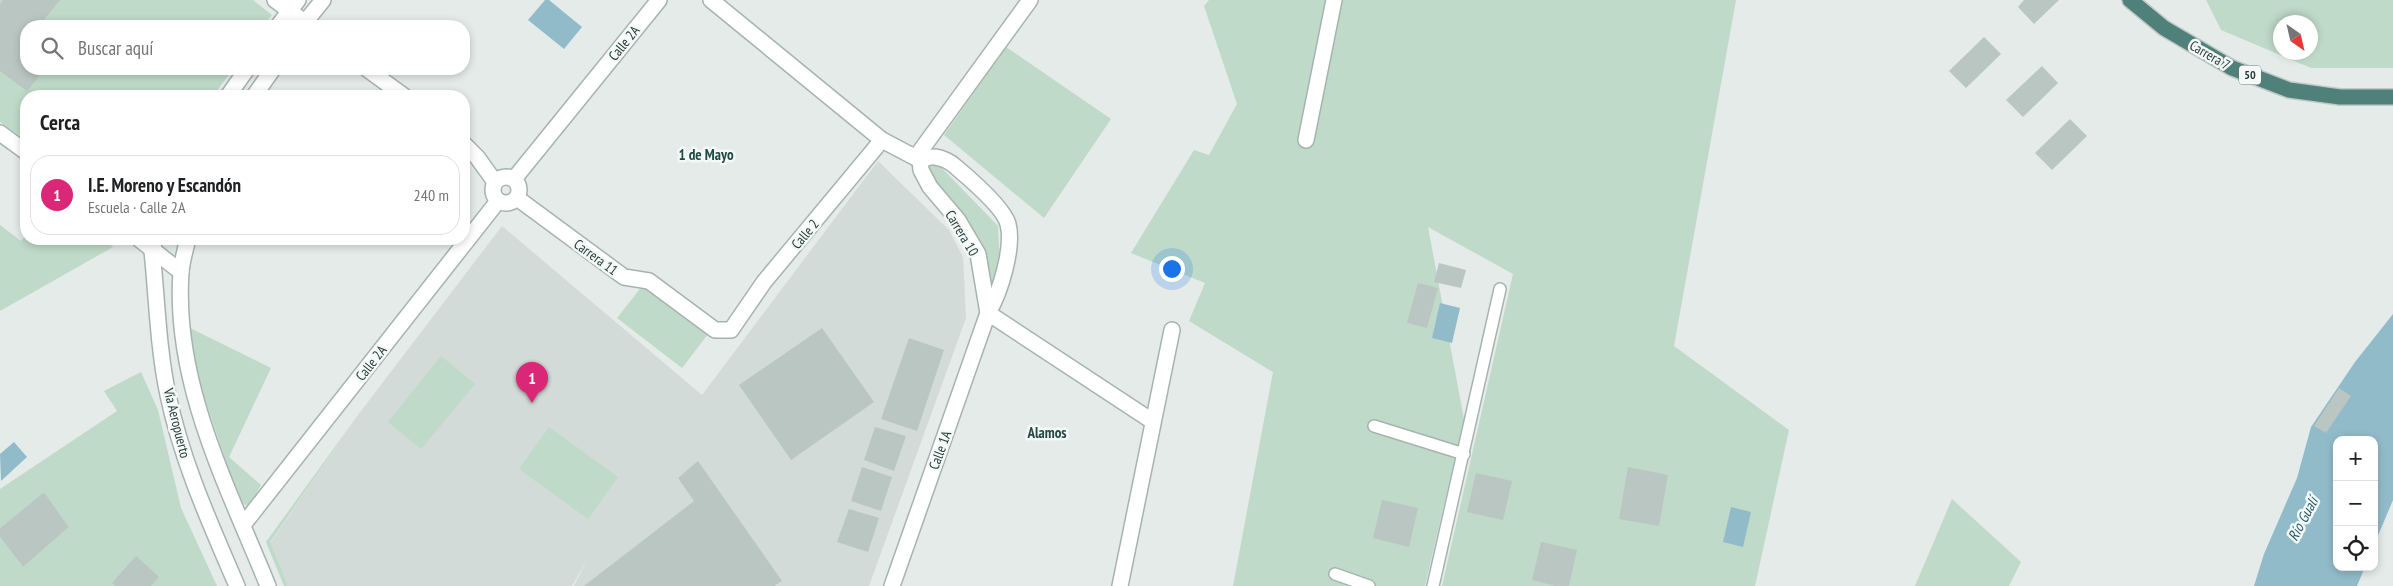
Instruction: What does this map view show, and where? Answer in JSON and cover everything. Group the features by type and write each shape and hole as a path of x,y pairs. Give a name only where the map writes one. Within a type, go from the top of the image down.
{"highway":[{"name":"Carrera 7","path":"2130,0 2164,28 2232,68 2289,90 2340,97 2391,97"}],"street":[{"path":"275,0 294,5 303,20"},
{"path":"309,20 323,0"},
{"name":"Calle 2A","path":"514,179 659,0"},
{"path":"711,0 882,140 918,158 934,156 955,166 1000,211 1008,223 1005,271 996,300 988,314 1152,421"},
{"path":"918,158 1030,0"},
{"path":"1306,140 1334,0"},
{"path":"283,20 294,5"},
{"path":"232,90 243,75"},
{"path":"258,90 269,75"},
{"path":"375,75 396,90"},
{"path":"0,133 20,148"},
{"name":"Calle 2","path":"732,330 764,282 882,140"},
{"path":"470,151 495,182"},
{"name":"Carrera 10","path":"918,158 921,170 930,187 958,220 978,254 988,314"},
{"path":"508,177 514,179 519,185 520,192 517,198 512,203 504,204 498,201 494,196 495,182 501,178 508,177"},
{"name":"Carrera 11","path":"517,198 624,277 649,281 715,330 732,330"},
{"name":"Calle 2A","path":"470,237 498,201"},
{"path":"154,245 181,272"},
{"name":"Vía Aeropuerto","path":"154,245 159,339 168,396 186,460 204,513 236,586"},
{"name":"Vía Aeropuerto","path":"187,245 181,272 185,356 212,450 268,586"},
{"name":"Calle 2A","path":"243,525 463,245"},
{"name":"Calle 1A","path":"892,586 988,314"},
{"path":"1120,586 1172,330"}],"lane":[{"path":"1433,586 1500,289"},
{"path":"1374,426 1464,454"},
{"path":"1335,574 1369,586"}],"shaded area":[{"path":"878,161 949,230 963,257 966,318 869,586 574,586 587,560 572,586 288,586 270,543 358,415 502,226 702,395"}],"green space":[{"path":"0,0 253,0 272,15 268,20 20,20 20,75 229,75 217,90 20,90 20,136 0,122"},
{"path":"1209,0 1736,0 1674,346 1789,430 1755,586 1442,586 1513,274 1428,227 1464,419 1425,586 1233,586 1273,372 1189,321 1205,283 1131,253 1194,150 1209,155 1237,104 1204,6"},
{"path":"2206,0 2393,0 2393,68 2311,68 2292,60 2318,60 2318,15 2273,15 2273,52 2221,30"},
{"path":"1006,47 1111,119 1044,218 944,135"},
{"path":"933,159 998,226 1000,267 990,295 983,255 924,170"},
{"path":"0,225 20,240 20,245 110,245 113,247 0,311"},
{"path":"643,285 708,334 682,368 617,318"},
{"path":"190,328 271,368 229,457 261,485 249,506 240,503 190,355"},
{"path":"441,356 475,384 421,449 388,422"},
{"path":"141,372 158,410 181,508 217,586 0,586 0,537 23,567 69,527 44,492 0,528 0,489 117,411 104,391"},
{"path":"358,415 270,542 288,586 284,586 266,542"},
{"path":"549,427 618,477 588,519 519,469"},
{"path":"1952,499 2021,562 2009,586 1915,586"}],"water":[{"path":"545,0 549,0 582,27 564,49 528,20"},
{"path":"1440,303 1460,308 1452,343 1432,338"},
{"name":"Río Gualí","path":"2393,314 2393,500 2378,536 2378,436 2333,436 2333,571 2363,571 2357,586 2254,586 2264,554 2297,478 2311,427 2355,362"},
{"path":"14,442 27,457 1,481 0,454"},
{"path":"1731,507 1751,512 1743,547 1723,542"}],"building":[{"path":"3,0 60,0 44,20 20,20 20,75 40,75 28,90 0,71 0,4"},
{"path":"2024,0 2059,0 2034,24 2018,7"},
{"path":"1984,37 2001,54 1966,88 1949,71"},
{"path":"2042,66 2058,83 2023,117 2006,100"},
{"path":"2070,119 2087,136 2052,170 2035,153"},
{"path":"1439,263 1466,270 1461,288 1434,282"},
{"path":"1418,283 1438,288 1427,328 1407,323"},
{"path":"822,328 874,402 791,460 739,385"},
{"path":"909,338 944,350 917,431 881,419"},
{"path":"2339,388 2351,396 2326,433 2314,426"},
{"path":"875,427 906,436 894,471 864,460"},
{"path":"698,461 782,581 774,586 584,586 694,501 678,478"},
{"path":"862,467 892,477 881,511 851,501"},
{"path":"1628,467 1668,475 1659,526 1619,519"},
{"path":"1476,473 1512,481 1503,520 1467,512"},
{"path":"44,492 69,527 23,567 0,537 0,528"},
{"path":"1382,500 1418,508 1409,547 1373,538"},
{"path":"849,509 879,518 868,552 837,542"},
{"path":"1541,542 1577,550 1569,586 1556,586 1532,580"},
{"path":"136,556 159,577 151,586 115,586 112,583"}],"place":[{"name":"I.E. Moreno y Escandón","path":"532,403"}],"district":[{"name":"1 de Mayo","path":"706,155"},
{"name":"Alamos","path":"1047,433"}]}
